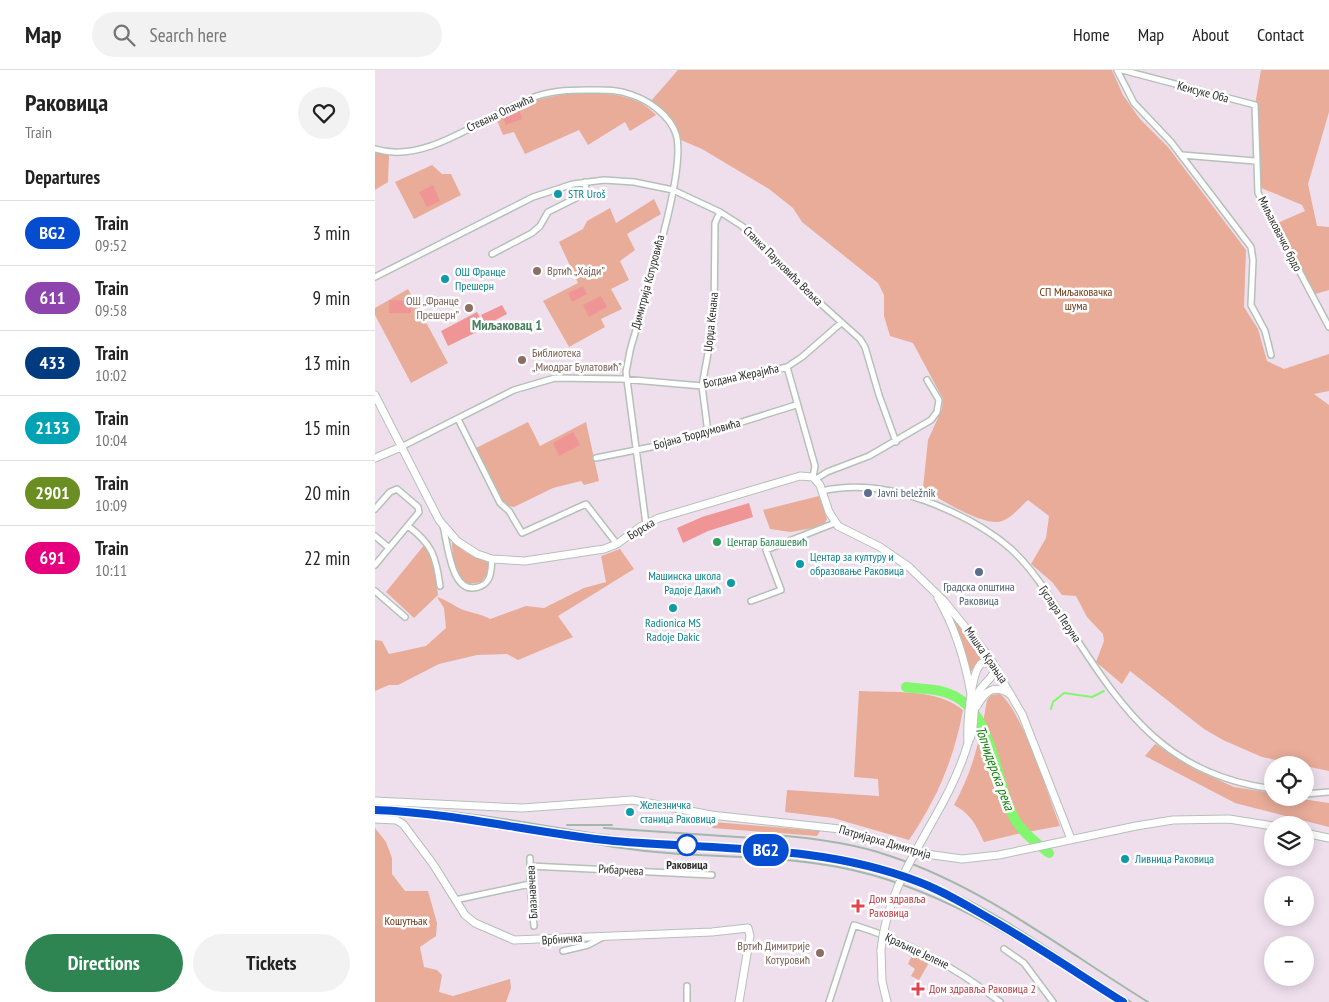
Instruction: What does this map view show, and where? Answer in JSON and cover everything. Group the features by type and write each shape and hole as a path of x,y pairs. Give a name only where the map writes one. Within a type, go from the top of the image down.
{"main road":[{"name":"Борска","path":"375,396 443,526 466,548 493,559 530,560 604,549 617,544 646,524 800,476 815,478"},
{"path":"375,458 401,447"},
{"path":"815,478 835,523"},
{"name":"Мишка Крањца","path":"835,523 843,531 871,542 896,557 931,588 962,621 994,665 1013,696 1027,725 1071,839"},
{"path":"931,588 956,634 964,659 971,694"},
{"path":"887,1002 882,981 881,950 885,919 894,893 956,780 968,743 973,734 978,693 992,678 994,665 982,663 976,668 971,694 968,743"},
{"path":"976,709 983,696 990,690 1002,690 1013,696"},
{"name":"Патријарха Димитрија","path":"375,801 523,808 633,800 711,815 840,828 943,858 976,858 1029,849 1136,826 1190,819 1229,819 1264,825"},
{"name":"Врбничка","path":"375,819 401,822 471,921 514,940 712,932 748,928 750,936 739,1002"},
{"path":"1314,835 1329,838"}],"street":[{"name":"Кеисуке Оба","path":"1118,70 1255,105"},
{"path":"1118,70 1134,103 1182,155 1251,247 1253,260 1251,306 1265,331 1271,355"},
{"name":"Стевана Опачића","path":"375,149 403,153 423,150 541,94 568,90 613,90 633,95 649,103 673,128 677,146 673,190"},
{"name":"Миљаковачко брдо","path":"1255,105 1255,161 1260,199 1329,327"},
{"path":"1182,155 1255,161"},
{"name":"Станка Пауновића Вељка","path":"375,277 533,197 554,189 585,182 617,180 673,190 720,212 742,226 790,276 863,344 896,442"},
{"path":"491,254 533,233 540,226 548,212 584,194 587,191 585,182"},
{"name":"Димитрија Котуровића","path":"646,524 627,379 630,351 673,190"},
{"name":"Џорџа Кенана","path":"708,433 702,386 714,320 715,223 720,212"},
{"name":"Богдана Жерајића","path":"401,447 514,390 555,378 627,379 702,386 787,367 802,357 841,322"},
{"path":"787,367 796,405 815,466 815,478"},
{"name":"Борска","path":"815,478 869,456 931,420 937,412 939,400 927,380"},
{"name":"Бојана Ђордумовића","path":"596,458 669,444 796,405"},
{"path":"458,419 500,503 509,511 522,533 586,504 617,544"},
{"name":"Гуслара Перуна","path":"822,491 854,488 897,492 958,514 989,531 1015,553 1039,582 1111,690 1142,728 1170,750 1200,768 1238,783 1264,787"},
{"path":"375,509 390,492 397,490 419,509 408,526 375,565"},
{"path":"751,601 781,590 767,550 835,523"},
{"path":"408,526 431,548 436,563 439,586"},
{"path":"443,526 455,576 461,584 472,588 483,585 489,578 493,559"},
{"path":"375,536 389,548"},
{"path":"375,592 405,617"},
{"path":"1314,793 1329,792"},
{"name":"Блазнавчева","path":"530,858 530,884 534,926"},
{"name":"Рибарчева","path":"530,866 712,875"},
{"path":"455,900 530,884"},
{"name":"Краљице Јелене","path":"829,1002 854,925 895,939 926,953 969,978 1000,1002"},
{"path":"563,951 588,945 605,936"},
{"path":"1004,949 1024,964 1053,1002"},
{"path":"687,986 687,1002"}],"green space":[{"name":"СП Миљаковачка шума","path":"678,70 1112,70 1123,95 1140,119 1168,147 1246,250 1244,307 1258,329 1267,361 1284,369 1329,354 1329,391 1314,394 1329,405 1329,771 1314,768 1314,756 1264,757 1223,740 1204,729 1130,671 1122,684 1096,662 1104,641 1103,634 1087,617 1076,596 1062,595 1052,582 1031,564 1046,538 1049,516 1028,500 1014,514 1001,521 980,519 938,498 923,488 928,440 942,409 943,399 913,343 890,336 884,316 884,295 878,283 802,222 793,208 769,189 702,149 681,140 674,126 650,102"},
{"path":"1261,70 1329,70 1329,112 1308,184 1317,226 1329,227 1329,290 1312,295 1275,224 1305,211 1302,205 1259,187 1255,105"},
{"path":"599,93 630,98 639,102 656,115 630,131 625,122 588,145 579,130 525,154 514,132 503,135 496,118 503,113 523,104 558,95"},
{"path":"375,153 389,155 388,182 375,190"},
{"path":"432,165 442,174 451,174 461,195 414,219 395,182"},
{"path":"654,199 661,214 627,234 635,250 620,261 629,280 611,289 622,309 601,319 605,327 569,347 543,301 578,283 559,242 583,229 587,221 610,208 616,223"},
{"path":"408,289 448,363 411,383 375,315 375,308"},
{"path":"528,422 540,446 586,422 599,481 584,485 581,481 553,488 514,507 505,505 476,448"},
{"path":"819,496 827,519 823,526 791,532 770,529 763,510"},
{"path":"452,541 465,552 489,563 486,576 481,582 468,584 460,576 454,558"},
{"path":"425,544 435,570 438,595 414,618 386,592"},
{"path":"620,549 634,569 558,616 573,637 518,660 507,654 477,655 439,664 398,685 389,685 375,691 375,640 382,641 389,654 426,646 446,628 444,608 437,597 463,610 490,619 526,606 544,608 584,588 606,582 601,556"},
{"path":"952,618 957,621 985,659 976,664 970,673"},
{"path":"859,691 927,695 952,703 963,710 955,745 943,778 928,809 909,840 833,818 785,812 787,790 879,796 878,779 854,777"},
{"path":"1000,694 1009,704 1026,736 1060,826 1027,832 1013,813 983,723 987,700 991,695"},
{"path":"981,728 1007,807 1021,833 984,842 972,820 965,812 954,805 971,767"},
{"path":"1155,744 1194,769 1234,787 1264,792 1264,806 1314,806 1314,801 1329,803 1329,827 1314,823 1314,816 1286,816 1235,803 1145,756"},
{"path":"714,822 820,831 817,836 712,828"},
{"name":"Кошутњак","path":"375,828 386,842 392,858 392,874 405,891 428,891 437,923 436,936 420,947 424,967 437,970 442,975 439,992 453,996 510,979 511,988 506,1002 375,1002"},
{"path":"915,949 931,959 919,980 911,976 915,969 908,964"}],"shaded area":[{"path":"519,109 522,119 506,125 502,115"},
{"path":"433,185 440,201 427,207 419,192"},
{"path":"583,286 587,294 572,302 568,293"},
{"path":"601,296 607,307 589,317 583,305"},
{"path":"389,300 411,301 411,313 389,313"},
{"path":"502,305 507,314 486,325 481,315"},
{"path":"477,312 485,328 448,346 441,331"},
{"path":"573,432 580,445 559,456 553,443"},
{"path":"749,503 753,517 708,531 683,543 677,528 702,517"}],"waterway":[{"name":"Топчидерска река","path":"906,687 944,692 961,700 974,713 984,729 1008,805 1016,821 1027,834 1049,853"},
{"path":"1051,709 1053,702 1064,693 1092,697 1104,691"}],"railway":[{"path":"375,807 417,809 500,818 621,837 805,850 877,864 913,875 970,901 1025,933 1131,1002"},
{"path":"567,825 612,825"},
{"path":"604,828 781,840"},
{"path":"544,833 628,849 662,853 798,861 838,867 876,876 912,888 983,921 1051,960 1116,1002"},
{"path":"774,835 848,844 890,856 925,869 991,902 1148,1002"}],"train":[{"name":"BG2","path":"375,810 456,816 613,840 800,853 853,861 920,882 946,894 1015,933 1123,1002"}],"place":[{"name":"STR Uroš","path":"558,194"},
{"name":"Вртић „Хајди”","path":"537,271"},
{"name":"ОШ Франце Прешерн","path":"445,279"},
{"name":"ОШ „Франце Прешерн”","path":"469,308"},
{"name":"Библиотека „Миодраг Булатовић”","path":"522,360"},
{"name":"Javni beležnik","path":"868,493"},
{"name":"Центар Балашевић","path":"717,542"},
{"name":"Центар за културу и образовање Раковица","path":"800,564"},
{"name":"Градска општина Раковица","path":"979,572"},
{"name":"Машинска школа Радоје Дакић","path":"731,583"},
{"name":"Radionica MS Radoje Dakic","path":"673,608"},
{"name":"Железничка станица Раковица","path":"630,812"},
{"name":"Раковица","path":"687,845"},
{"name":"Ливница Раковица","path":"1125,859"},
{"name":"Дом здравља Раковица","path":"858,906"},
{"name":"Вртић Димитрије Котуровић","path":"820,953"},
{"name":"Дом здравља Раковица 2","path":"918,989"}],"district":[{"name":"Миљаковац 1","path":"507,325"}]}
